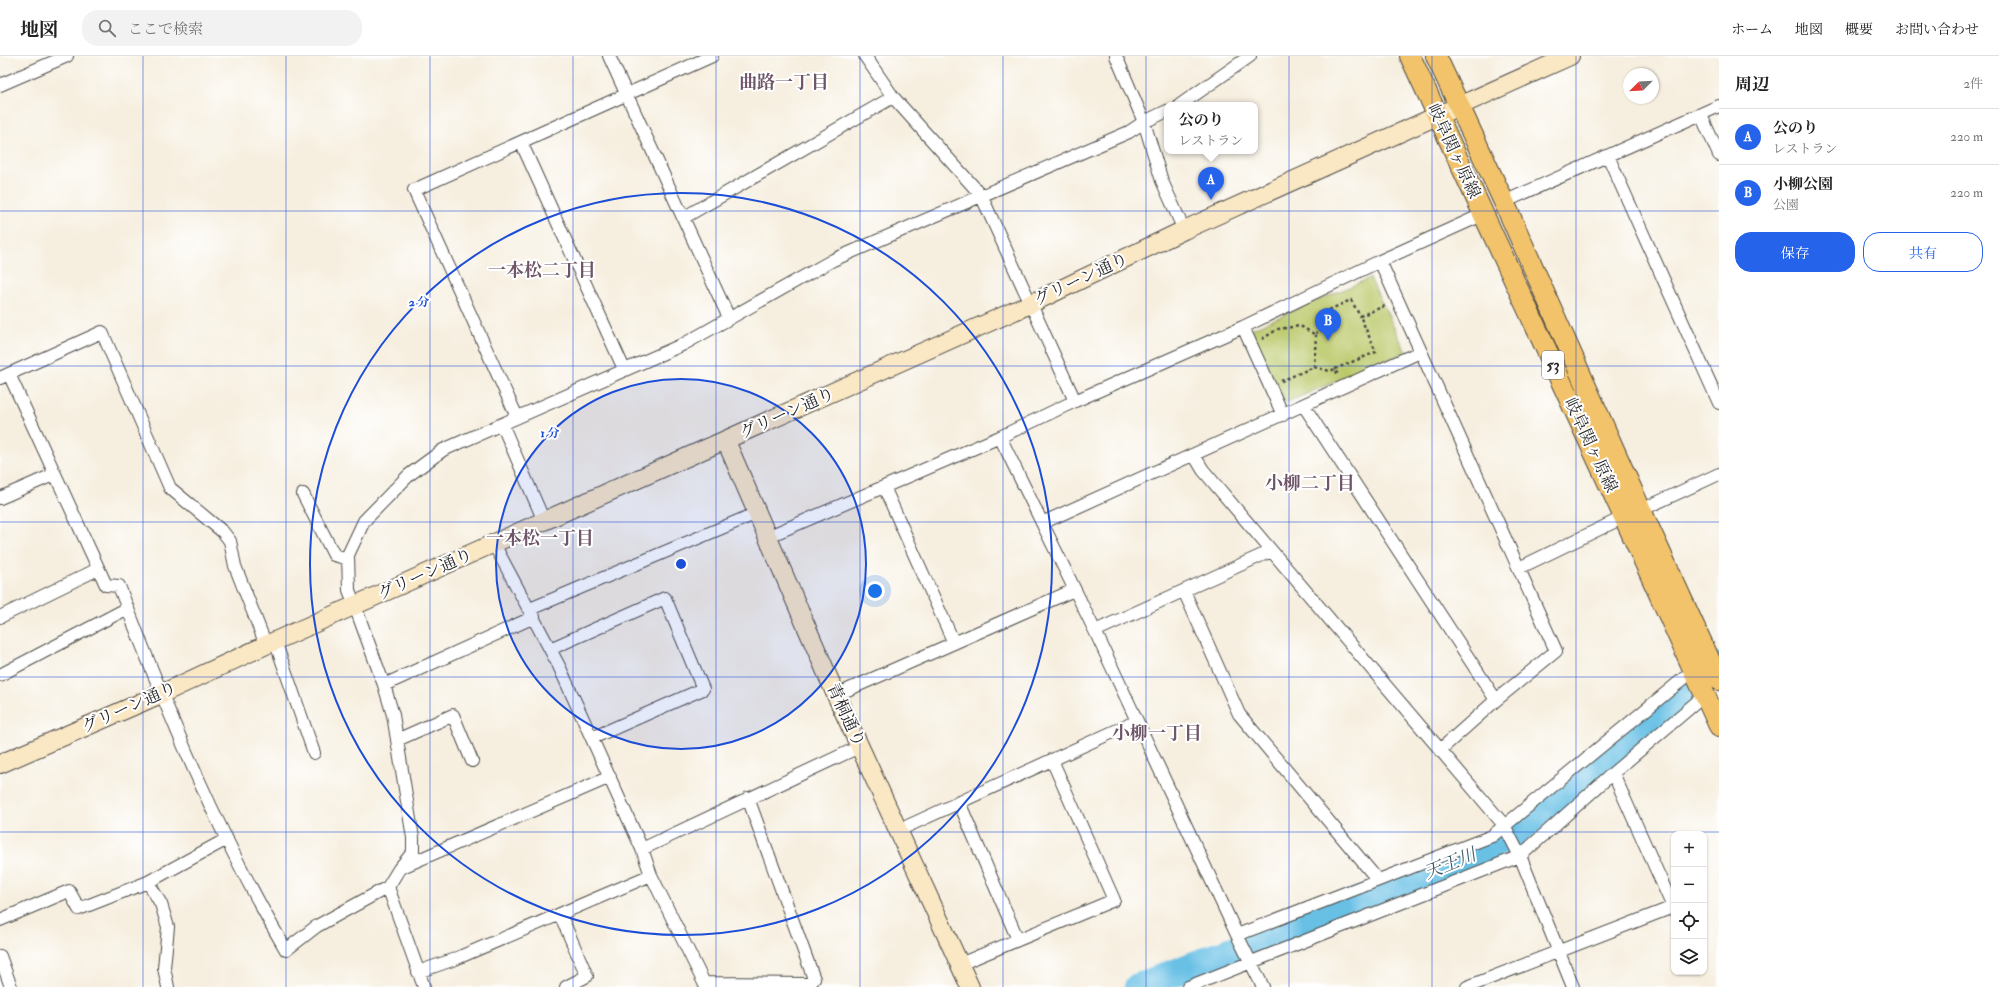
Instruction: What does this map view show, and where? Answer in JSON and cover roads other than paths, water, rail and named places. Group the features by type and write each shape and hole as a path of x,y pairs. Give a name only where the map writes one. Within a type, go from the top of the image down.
{"main road":[{"name":"岐阜関ヶ原線","path":"1410,56 1484,214 1633,514 1708,673 1719,726"},
{"name":"岐阜関ヶ原線","path":"1436,56 1504,202 1633,514"}],"street":[{"path":"0,85 67,56"},
{"path":"609,56 729,318"},
{"path":"517,417 414,190 712,56"},
{"path":"865,56 893,97 981,195 1075,401"},
{"path":"1116,56 1144,122 1162,181 1184,230"},
{"path":"1184,102 1250,56"},
{"name":"グリーン通り","path":"1,760 161,694 270,643 726,441 1030,304 1184,230 1458,105 1570,56"},
{"path":"683,218 893,97"},
{"path":"1504,202 1719,106"},
{"path":"314,753 270,643 235,566 230,541 223,532 170,488 102,332 4,376 55,474 106,586 119,586 161,694 208,804 259,904 286,950 317,926 388,887 412,852 413,838 393,716 384,685 349,590 348,559 348,555 364,521 409,475 443,450 624,369 684,344 833,260 1129,132 1144,122 1164,112"},
{"path":"1701,115 1719,155"},
{"path":"521,142 624,369"},
{"path":"1608,156 1719,403"},
{"path":"768,537 1000,437 1075,401 1243,327 1380,261 1484,214"},
{"path":"1380,261 1556,651 1496,700 1440,750"},
{"path":"1243,327 1283,415"},
{"path":"1042,523 1304,406 1420,352"},
{"path":"1304,406 1496,700"},
{"path":"502,424 544,521"},
{"path":"1000,437 1095,632 1237,935 1263,987"},
{"name":"青桐通り","path":"726,441 836,695 861,746 970,987"},
{"path":"1194,455 1203,470 1504,825 1520,856 1560,951 1573,987"},
{"path":"0,498 55,474"},
{"path":"1519,568 1719,474"},
{"path":"884,487 954,643"},
{"path":"303,494 334,555 348,559"},
{"path":"384,685 532,613 757,513"},
{"path":"494,544 550,649 642,849 650,875 705,985 809,984 814,979 748,798"},
{"path":"1095,632 1271,551"},
{"path":"0,618 98,569"},
{"path":"836,695 1074,590"},
{"path":"1184,591 1239,714 1377,879"},
{"path":"550,649 665,598 703,689 592,738"},
{"path":"0,675 128,608"},
{"path":"1188,987 1520,856 1613,773 1708,673"},
{"path":"1237,935 1377,879 1492,836 1504,825 1708,673"},
{"path":"397,740 453,715 472,761"},
{"path":"899,830 1137,721"},
{"path":"642,849 861,746"},
{"path":"960,964 1114,900 1052,760"},
{"path":"1467,987 1673,907 1613,773"},
{"path":"399,869 610,778"},
{"path":"959,802 1018,940"},
{"path":"0,920 69,891 79,909 148,882 227,839"},
{"path":"418,972 456,959 650,875"},
{"path":"148,882 161,904 168,927 164,968 168,987"},
{"path":"388,887 424,987"},
{"path":"560,914 587,976 566,987"},
{"path":"0,956 11,987"}],"waterway":[{"name":"天王川","path":"1138,987 1473,856 1514,834 1719,666"}],"place":[{"name":"公のり","path":"1211,200"},
{"name":"小柳公園","path":"1328,341"}],"district":[{"name":"曲路一丁目","path":"784,82"},
{"name":"一本松二丁目","path":"542,270"},
{"name":"小柳二丁目","path":"1310,483"},
{"name":"一本松一丁目","path":"540,538"},
{"name":"小柳一丁目","path":"1157,733"}]}
